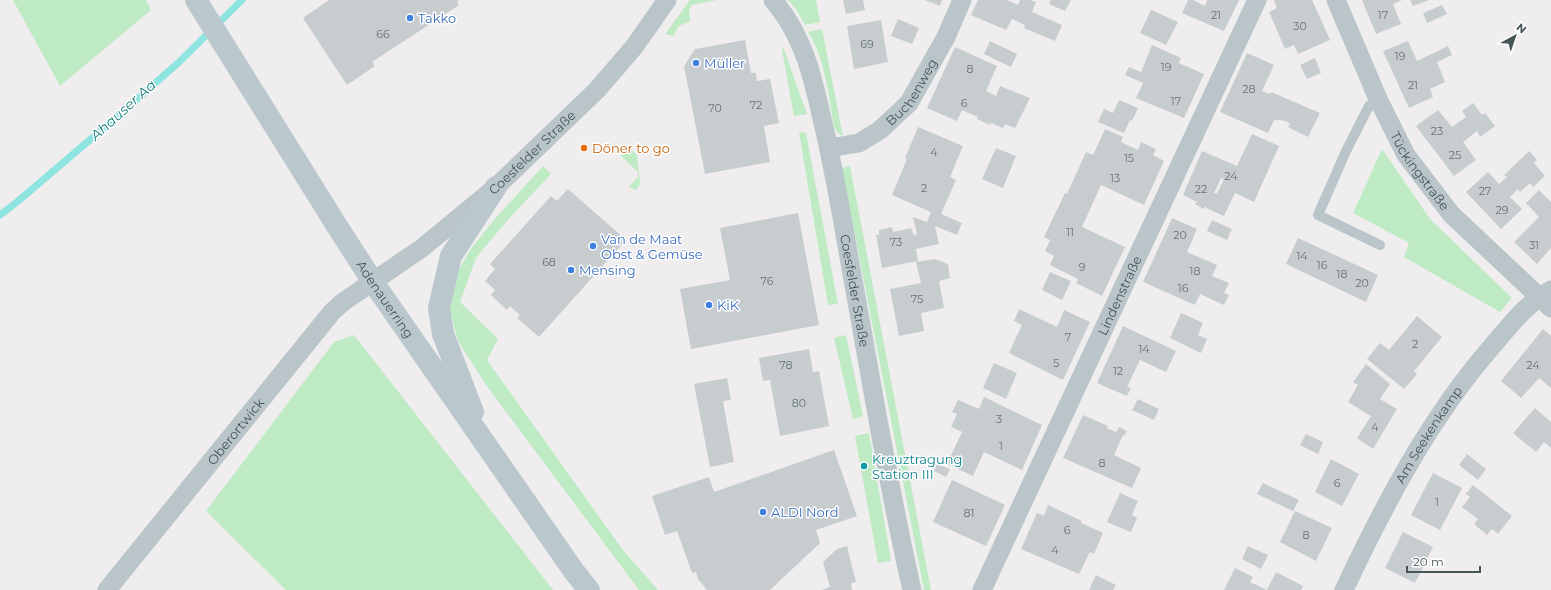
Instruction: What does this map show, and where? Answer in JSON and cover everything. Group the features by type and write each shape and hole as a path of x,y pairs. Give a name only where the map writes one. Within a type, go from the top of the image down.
{"main road":[{"name":"Adenauerring","path":"196,0 373,282 568,564 589,590"},
{"path":"486,444 443,334 439,308 451,256 496,187"}],"street":[{"name":"Coesfelder Straße","path":"373,282 422,248 496,187 596,90 634,47 667,0"},
{"name":"Coesfelder Straße","path":"773,0 782,10 796,32 812,74 829,148 888,478 912,590"},
{"name":"Buchenweg","path":"829,148 859,143 880,130 909,103 946,37 962,0"},
{"name":"Lindenstraße","path":"982,590 1257,0"},
{"name":"Tückingstraße","path":"1336,0 1378,99 1406,155 1451,214 1547,299"},
{"name":"Oberortwick","path":"107,590 332,312 343,302 373,282"},
{"name":"Am Seekenkamp","path":"1344,590 1364,547 1420,445 1470,371 1523,310 1547,299"}],"lane":[{"path":"1378,99 1369,106 1346,150 1318,215 1380,245"}],"green space":[{"path":"13,0 146,0 151,10 60,86"},
{"path":"690,0 717,0 692,5 689,9 690,21 679,26 673,36 665,34"},
{"path":"788,0 816,0 820,22 805,25 796,9"},
{"path":"822,29 843,136 838,133 834,127 828,91 819,54 808,32"},
{"path":"783,47 807,114 794,116 782,50"},
{"path":"799,132 806,133 838,304 828,305"},
{"path":"628,147 637,155 640,184 636,190 629,187 638,177 638,172 621,156"},
{"path":"1382,149 1430,219 1512,298 1500,312 1404,257 1409,243 1353,213"},
{"path":"543,166 551,174 506,222 476,258 460,302 498,339 487,360 623,550 658,590 639,590 486,385 458,341 448,305 456,275 470,250 493,221"},
{"path":"850,166 931,590 924,590 842,168"},
{"path":"354,335 553,590 286,590 206,511 334,342"},
{"path":"846,335 863,416 853,419 834,338"},
{"path":"869,433 891,561 878,563 855,436"}],"building":[{"path":"329,0 459,0 457,2 459,5 372,62 375,66 347,85 303,18"},
{"path":"843,0 863,0 865,10 846,14"},
{"path":"925,0 942,0 940,6"},
{"path":"978,0 1007,0 1018,5 1020,0 1031,0 1036,2 1032,12 1062,25 1055,41 1024,28 1025,25 1012,19 1006,30 971,15"},
{"path":"1051,0 1071,0 1065,11 1049,4"},
{"path":"1188,0 1193,0 1205,6 1207,0 1239,0 1224,31 1182,13"},
{"path":"1274,0 1312,0 1330,40 1298,54 1294,45 1285,49 1269,12 1277,8"},
{"path":"1362,0 1402,0 1393,4 1401,24 1376,34"},
{"path":"1410,0 1429,0 1413,6"},
{"path":"1442,5 1447,14 1427,23 1423,13"},
{"path":"1151,10 1178,22 1166,45 1140,33"},
{"path":"898,19 919,28 912,44 891,36"},
{"path":"881,20 888,62 854,69 847,26"},
{"path":"745,40 751,73 756,73 757,81 770,79 779,123 764,126 770,162 705,174 684,66 695,49"},
{"path":"990,41 1017,54 1011,67 984,54"},
{"path":"1408,41 1417,61 1448,46 1452,55 1437,62 1445,82 1430,89 1433,97 1409,108 1383,51"},
{"path":"1152,45 1181,58 1179,63 1204,74 1184,118 1136,98 1143,83 1125,75 1129,67 1141,72"},
{"path":"955,47 997,66 986,91 996,96 1000,86 1030,98 1015,128 1005,124 1003,128 991,123 990,125 977,119 978,117 962,110 957,121 927,108"},
{"path":"1247,53 1274,65 1262,91 1270,94 1271,92 1320,113 1308,137 1288,127 1290,123 1281,120 1274,120 1268,133 1220,112"},
{"path":"1315,58 1321,73 1307,79 1300,65"},
{"path":"1119,100 1138,108 1124,133 1098,122 1104,109 1113,113"},
{"path":"1473,103 1482,115 1485,113 1495,126 1480,137 1477,131 1463,142 1476,160 1454,176 1416,126 1438,110 1452,127 1466,117 1462,111"},
{"path":"918,127 963,146 950,177 956,180 941,214 962,223 957,235 935,226 939,244 916,249 918,261 882,268 876,235 879,235 879,230 892,227 893,232 911,228 914,236 917,234 913,217 927,222 931,212 892,195"},
{"path":"1105,129 1123,137 1121,142 1138,150 1141,142 1156,149 1153,155 1164,161 1144,205 1101,185 1082,227 1125,247 1102,296 1076,283 1078,279 1050,265 1054,256 1045,251 1050,240 1044,237 1065,193 1067,194 1086,152 1093,155"},
{"path":"1252,134 1279,146 1254,202 1235,193 1224,216 1206,208 1205,206 1204,209 1195,204 1197,202 1183,195 1202,151 1237,166","holes":["1221,178 1224,179 1217,194 1214,193"]},
{"path":"996,148 1016,156 1003,188 982,179"},
{"path":"1529,151 1537,160 1534,163 1545,176 1533,187 1530,183 1520,192 1518,189 1510,197 1522,209 1501,229 1466,192 1488,172 1499,184 1507,177 1504,175"},
{"path":"568,189 626,240 539,337 517,318 520,315 510,306 507,310 491,295 495,290 485,281 495,269 490,264 551,196 557,201"},
{"path":"1539,190 1551,202 1551,248 1537,264 1514,242 1539,217 1526,203"},
{"path":"798,213 819,325 691,349 680,289 730,280 720,228"},
{"path":"1172,218 1197,229 1187,252 1217,265 1212,276 1229,283 1224,293 1229,295 1224,305 1200,294 1195,305 1143,282"},
{"path":"1212,220 1232,229 1227,240 1207,231"},
{"path":"1298,238 1378,275 1366,302 1286,264"},
{"path":"935,259 948,264 950,278 939,281 944,308 921,313 924,331 899,336 890,289 921,283 916,262"},
{"path":"1050,272 1071,281 1062,300 1042,290"},
{"path":"1019,309 1057,327 1064,310 1090,322 1063,380 1009,353 1022,325 1014,321"},
{"path":"1181,313 1203,323 1198,335 1207,339 1201,353 1170,338"},
{"path":"1417,316 1442,337 1414,371 1417,374 1404,389 1367,359 1380,343 1389,350"},
{"path":"1123,326 1176,351 1166,372 1140,360 1127,387 1131,388 1127,396 1097,383"},
{"path":"1543,329 1551,336 1551,388 1539,378 1521,398 1501,381"},
{"path":"809,349 813,372 819,371 829,426 780,436 770,380 763,381 759,358"},
{"path":"994,363 1017,373 1006,399 983,388"},
{"path":"1366,364 1390,384 1380,399 1397,409 1373,449 1357,438 1371,416 1348,402 1358,385 1353,382"},
{"path":"727,378 731,400 723,401 734,462 710,467 694,384"},
{"path":"984,397 1042,425 1022,470 984,452 973,476 947,464 962,432 974,437 951,427 957,414 952,412 958,400 979,409"},
{"path":"1138,399 1159,409 1154,420 1132,410"},
{"path":"1535,408 1551,422 1551,448 1544,442 1536,452 1513,433"},
{"path":"1083,415 1108,426 1107,428 1116,432 1119,427 1127,431 1124,436 1123,435 1114,455 1141,468 1132,488 1063,458"},
{"path":"1306,434 1323,442 1318,454 1300,445"},
{"name":"ALDI Nord","path":"834,450 857,516 816,530 820,543 770,590 707,590 698,579 696,572 692,573 677,531 665,535 652,496 709,477 714,492"},
{"path":"1467,454 1486,469 1478,480 1459,465"},
{"path":"1331,459 1359,474 1342,506 1315,492"},
{"path":"937,464 950,469 946,477 934,471"},
{"path":"1433,473 1462,488 1440,530 1411,515"},
{"path":"952,480 1005,505 986,546 933,522"},
{"path":"1263,483 1299,500 1293,511 1257,494"},
{"path":"1473,485 1512,516 1498,534 1492,529 1487,535 1474,524 1478,519 1462,507 1470,497 1466,494"},
{"path":"1120,493 1138,501 1132,515 1137,518 1131,532 1107,522"},
{"path":"1048,505 1103,533 1094,554 1090,552 1079,574 1021,549 1037,513 1044,516"},
{"path":"1295,511 1332,528 1316,561 1280,542"},
{"path":"1403,532 1433,547 1415,583 1385,568"},
{"path":"847,546 856,582 851,583 852,590 822,590 830,587 823,562 837,549"},
{"path":"1248,546 1268,555 1261,569 1242,559"},
{"path":"1235,568 1253,577 1250,582 1267,590 1224,590"},
{"path":"1276,572 1303,586 1301,590 1267,590"},
{"path":"1096,575 1116,585 1113,590 1089,590"}],"waterway":[{"name":"Ahauser Aa","path":"0,215 112,121 178,63 242,0"}],"place":[{"name":"Takko","path":"410,18"},
{"name":"Müller","path":"696,63"},
{"name":"Döner to go","path":"584,148"},
{"name":"Van de Maat Obst & Gemüse","path":"593,246"},
{"name":"Mensing","path":"571,270"},
{"name":"KiK","path":"709,305"},
{"name":"Kreuztragung Station III","path":"864,466"},
{"name":"ALDI Nord","path":"763,512"}]}
